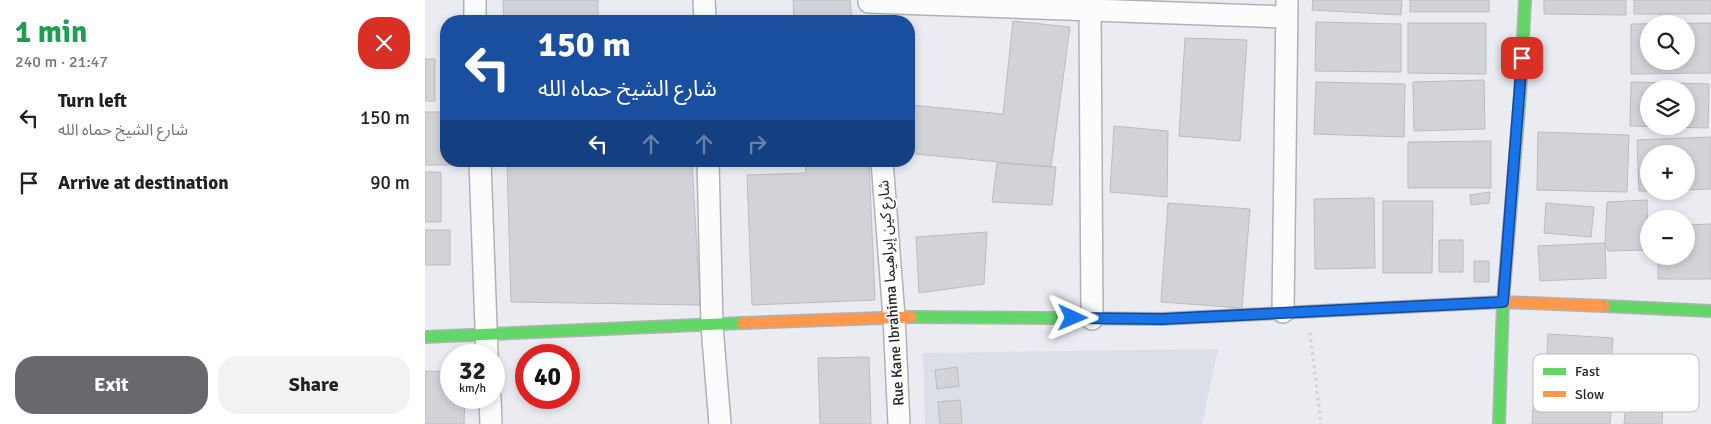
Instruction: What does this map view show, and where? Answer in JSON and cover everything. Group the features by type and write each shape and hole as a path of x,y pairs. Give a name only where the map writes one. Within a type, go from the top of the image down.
{"street":[{"path":"475,0 475,15"},
{"path":"705,0 705,15"},
{"path":"1499,424 1503,302 1520,96 1525,0"},
{"path":"870,8 1287,9 1283,312"},
{"path":"1091,10 1092,319"},
{"path":"480,167 486,344"},
{"path":"708,167 712,326 720,424"},
{"name":"Rue Kane Ibrahima شارع كين إبراهيما","path":"882,167 894,317 899,424"},
{"path":"425,336 712,326 894,317 1162,319 1307,310 1503,302 1711,311"},
{"path":"490,409 491,424"}],"path":[{"path":"1307,310 1321,424"}],"shaded area":[{"path":"1218,349 1202,424 925,424 923,353"}],"building":[{"path":"503,0 598,0 598,15 504,15"},
{"path":"793,0 850,0 851,15 794,15"},
{"path":"1313,0 1402,0 1401,15 1312,10"},
{"path":"1410,0 1489,0 1489,12 1410,12"},
{"path":"1544,0 1626,0 1626,15 1544,14"},
{"path":"1634,0 1711,0 1711,14 1634,14"},
{"path":"1013,21 1070,27 1051,167 915,154 915,105 1003,114"},
{"path":"1316,22 1401,24 1401,72 1315,71"},
{"path":"1408,23 1486,23 1486,74 1408,73"},
{"path":"1695,23 1711,23 1711,73 1631,74 1631,24 1640,24 1640,70 1695,70"},
{"path":"1185,38 1247,40 1240,141 1179,136"},
{"path":"425,59 435,59 435,101 425,101"},
{"path":"1484,80 1485,129 1414,131 1413,82"},
{"path":"1316,82 1405,84 1404,137 1314,134"},
{"path":"1631,82 1640,82 1640,126 1630,126"},
{"path":"1695,84 1709,84 1708,128 1695,128"},
{"path":"425,112 440,112 440,165 425,165"},
{"path":"1114,126 1168,131 1167,197 1110,192"},
{"path":"1538,132 1629,135 1627,192 1537,190"},
{"path":"1711,137 1711,189 1695,190 1695,145 1640,145 1639,191 1637,140"},
{"path":"1491,141 1491,188 1408,188 1408,142"},
{"path":"997,163 1056,167 1052,205 992,202"},
{"path":"507,167 692,167 700,305 511,302"},
{"path":"806,167 869,167 875,300 752,305 747,175 806,173"},
{"path":"425,172 441,172 441,222 425,222"},
{"path":"1490,192 1489,203 1471,205 1470,195"},
{"path":"1374,198 1375,268 1315,269 1314,199"},
{"path":"1647,200 1647,210 1640,210 1640,250 1608,251 1605,243 1607,202"},
{"path":"1383,201 1433,201 1432,273 1383,273"},
{"path":"1168,203 1250,209 1242,308 1161,302"},
{"path":"1546,203 1594,207 1591,237 1544,233"},
{"path":"1711,224 1711,279 1658,279 1658,265 1695,265 1695,225"},
{"path":"425,230 450,230 450,265 425,265"},
{"path":"987,232 984,284 919,293 916,237"},
{"path":"1439,240 1463,240 1463,272 1439,272"},
{"path":"1605,243 1606,278 1540,281 1538,246"},
{"path":"1474,261 1489,261 1489,282 1474,282"},
{"path":"1548,334 1613,338 1612,354 1547,354"},
{"path":"869,357 871,424 820,424 818,358"},
{"path":"957,367 959,386 937,389 935,370"},
{"path":"425,371 440,372 440,409 465,409 464,424 425,424"},
{"path":"960,400 962,424 940,424 938,402"},
{"path":"1533,408 1533,412 1611,412 1610,424 1532,424"},
{"path":"1625,412 1663,412 1662,424 1624,424"}],"traffic: fast":[{"path":"1499,424 1503,302 1520,96 1525,0"},
{"path":"911,317 1162,319 1442,305"},
{"path":"1604,306 1711,311"},
{"path":"425,337 743,323"}],"traffic: slow":[{"path":"1442,305 1503,302 1604,306"},
{"path":"743,323 911,317"}],"route":[{"path":"1073,318 1162,319 1503,302 1522,58"}]}
